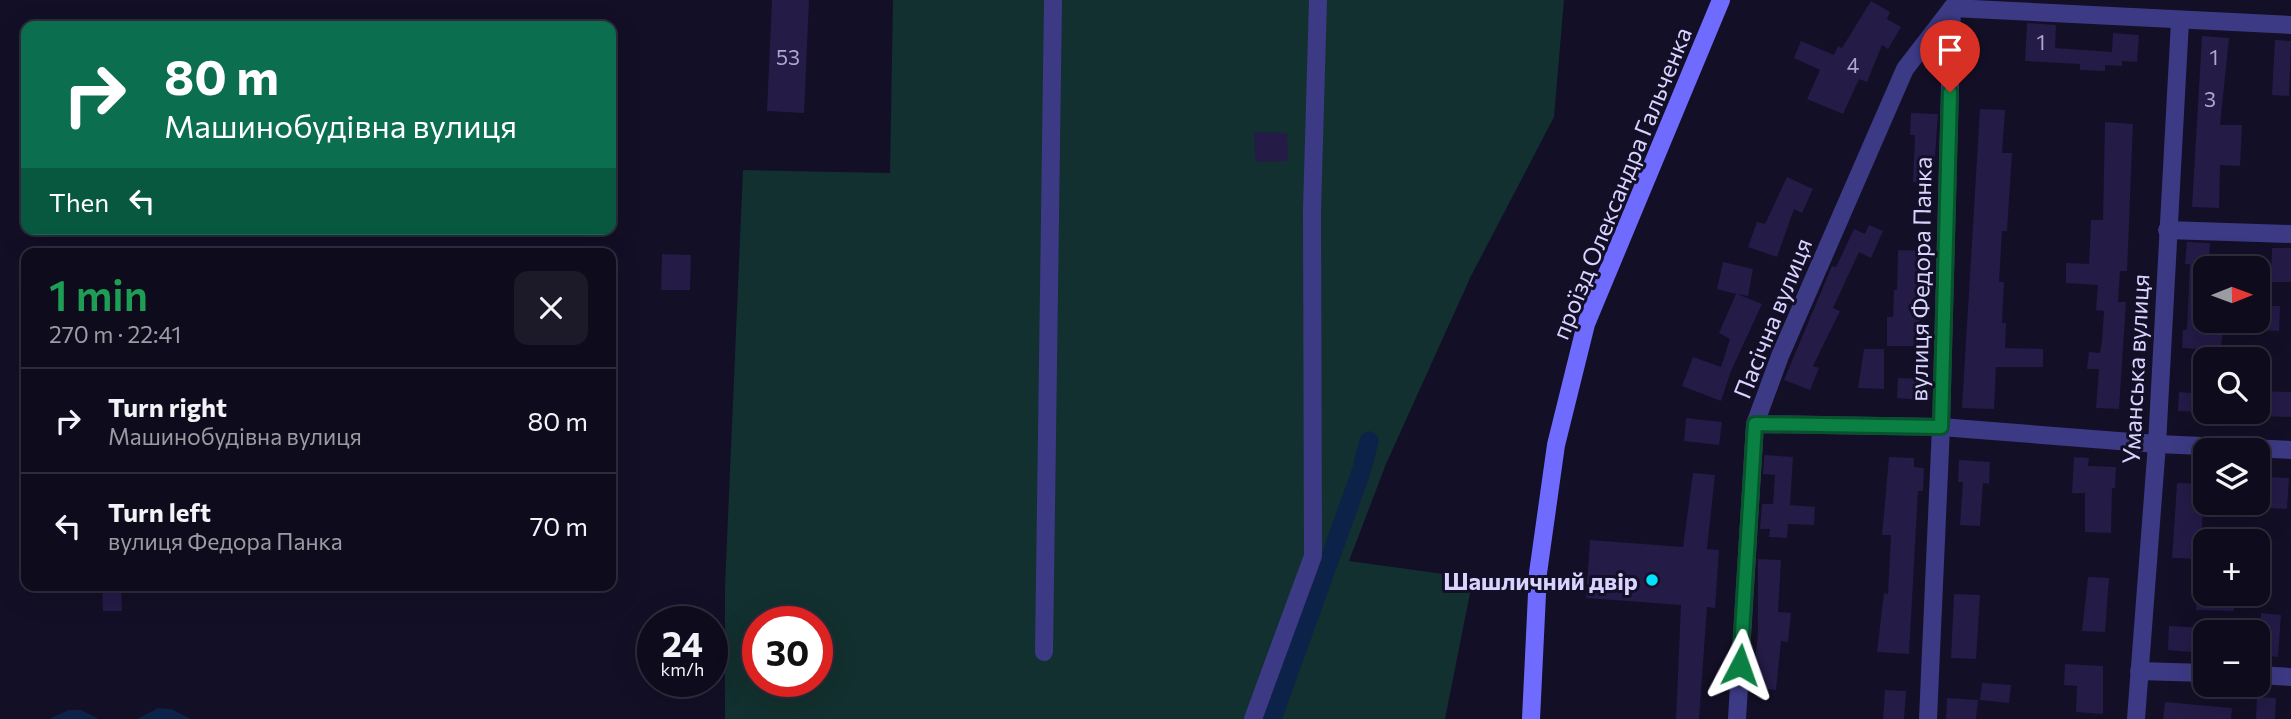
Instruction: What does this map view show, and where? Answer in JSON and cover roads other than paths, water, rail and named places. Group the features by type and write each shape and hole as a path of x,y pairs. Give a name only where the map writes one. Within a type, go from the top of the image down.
{"main road":[{"name":"проїзд Олександра Гальченка","path":"1531,719 1538,572 1556,445 1586,324 1721,0"}],"street":[{"path":"1044,652 1053,0"},
{"path":"1253,719 1313,556 1312,210 1318,0"},
{"path":"1952,8 2291,25"},
{"name":"Пасічна вулиця","path":"1737,719 1755,424 1780,356 1905,69 1952,8"},
{"name":"вулиця Федора Панка","path":"1928,719 1941,427 1952,8"},
{"name":"Уманська вулиця","path":"2136,719 2157,444 2180,21"},
{"path":"2167,230 2291,234"},
{"path":"1755,424 1941,427 2157,444 2291,450"},
{"path":"2139,671 2193,673"},
{"path":"2270,676 2291,677"}],"water":[{"path":"158,708 171,709 191,719 137,719"},
{"path":"69,710 81,710 99,719 49,719"}],"waterway":[{"path":"1272,719 1361,472 1369,441"}],"place":[{"name":"Шашличний двір","path":"1652,580"}]}
